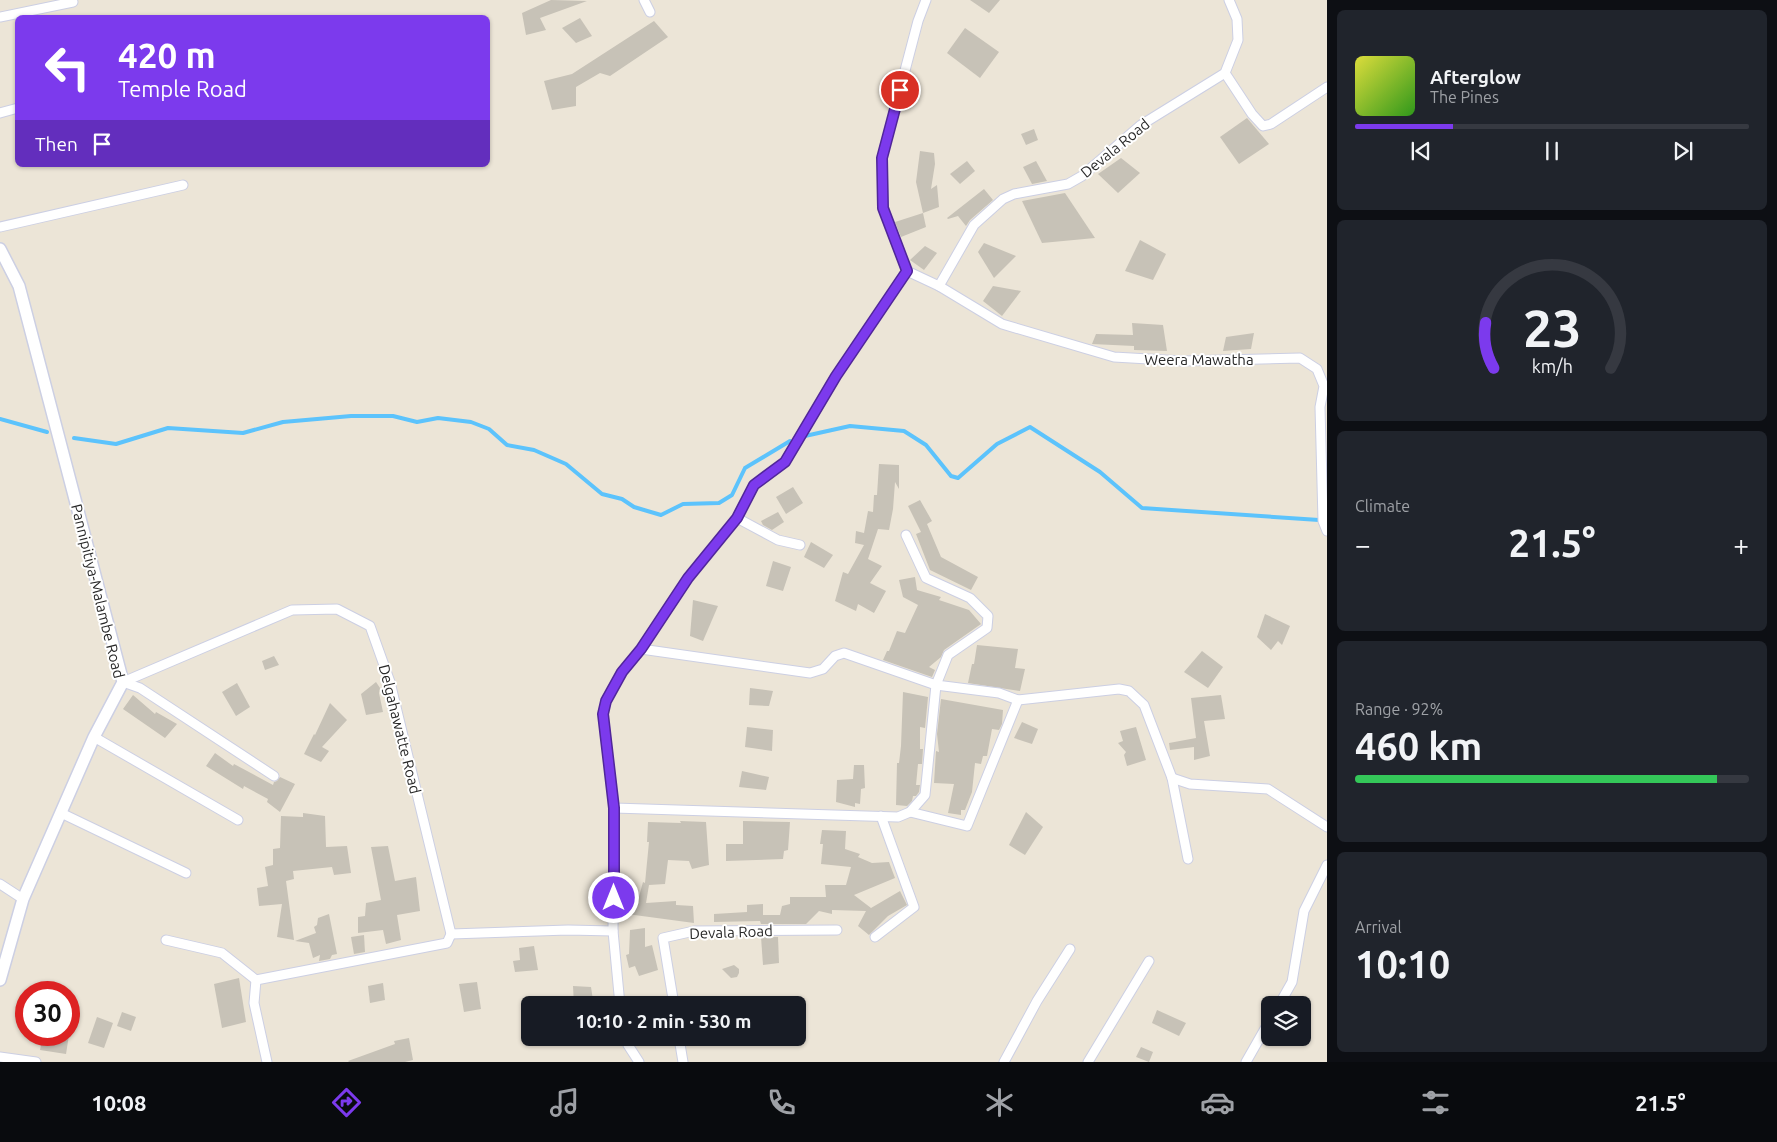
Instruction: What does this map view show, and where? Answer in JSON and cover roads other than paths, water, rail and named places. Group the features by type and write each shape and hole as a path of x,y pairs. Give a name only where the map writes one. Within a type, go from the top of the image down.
{"street":[{"path":"644,0 650,12"},
{"path":"926,0 918,21 882,158 883,208 907,271 939,286"},
{"path":"1229,0 1237,19 1238,40 1225,73 1252,114 1263,126 1271,124 1327,87"},
{"path":"0,17 74,2"},
{"name":"Devala Road","path":"939,286 974,225 1003,200 1014,194 1068,184 1082,176 1141,125 1225,73"},
{"path":"0,113 15,109"},
{"path":"0,227 183,185"},
{"name":"Pannipitiya-Malambe Road","path":"0,249 19,286 123,682 94,737 23,899 0,980"},
{"path":"619,996 613,931 614,808 603,714 606,701 622,672 641,649 688,578 737,518 754,485 785,462 836,376 907,271"},
{"name":"Weera Mawatha","path":"939,286 1002,324 1114,357 1183,361 1300,358 1317,369 1324,386 1320,407 1323,521 1327,531"},
{"path":"737,518 778,540 800,545"},
{"path":"614,808 898,817 910,812 925,795 936,685 948,655 987,628 988,616 970,598 926,578 906,535"},
{"name":"Delgahawatte Road","path":"123,682 292,610 337,609 370,626 390,682 451,934"},
{"path":"641,649 810,673 823,669 835,656 844,653 936,685 999,692 1018,700 1119,689 1129,691 1144,705 1172,778 1188,859"},
{"path":"123,682 140,688 274,776"},
{"path":"910,812 967,826 1018,700"},
{"path":"94,737 238,820"},
{"path":"1172,778 1190,784 1268,789 1327,827"},
{"path":"61,813 186,873"},
{"path":"875,937 914,907 881,816"},
{"path":"1283,996 1292,982 1304,911 1327,864"},
{"path":"0,884 23,899"},
{"path":"166,940 222,953 256,980 447,942 451,934 568,930 613,931"},
{"name":"Devala Road","path":"673,996 663,938 694,931 837,930"},
{"path":"1004,1062 1037,1001 1070,949"},
{"path":"1088,1062 1149,961"},
{"path":"256,980 254,1003 267,1062"},
{"path":"1246,1062 1261,1036"},
{"path":"629,1046 639,1062"},
{"path":"680,1046 683,1062"},
{"path":"0,1057 36,1062"}],"waterway":[{"path":"74,438 116,444 168,428 243,433 283,422 351,416 393,416 417,422 438,418 471,422 489,429 507,445 534,450 566,464 602,494 622,499 634,507 661,515 683,504 719,503 732,495 745,468 790,441"},
{"path":"0,419 47,432"},
{"path":"805,436 850,426 904,431 926,445 951,476 958,478 997,444 1030,427 1100,472 1142,508 1319,520"}]}
